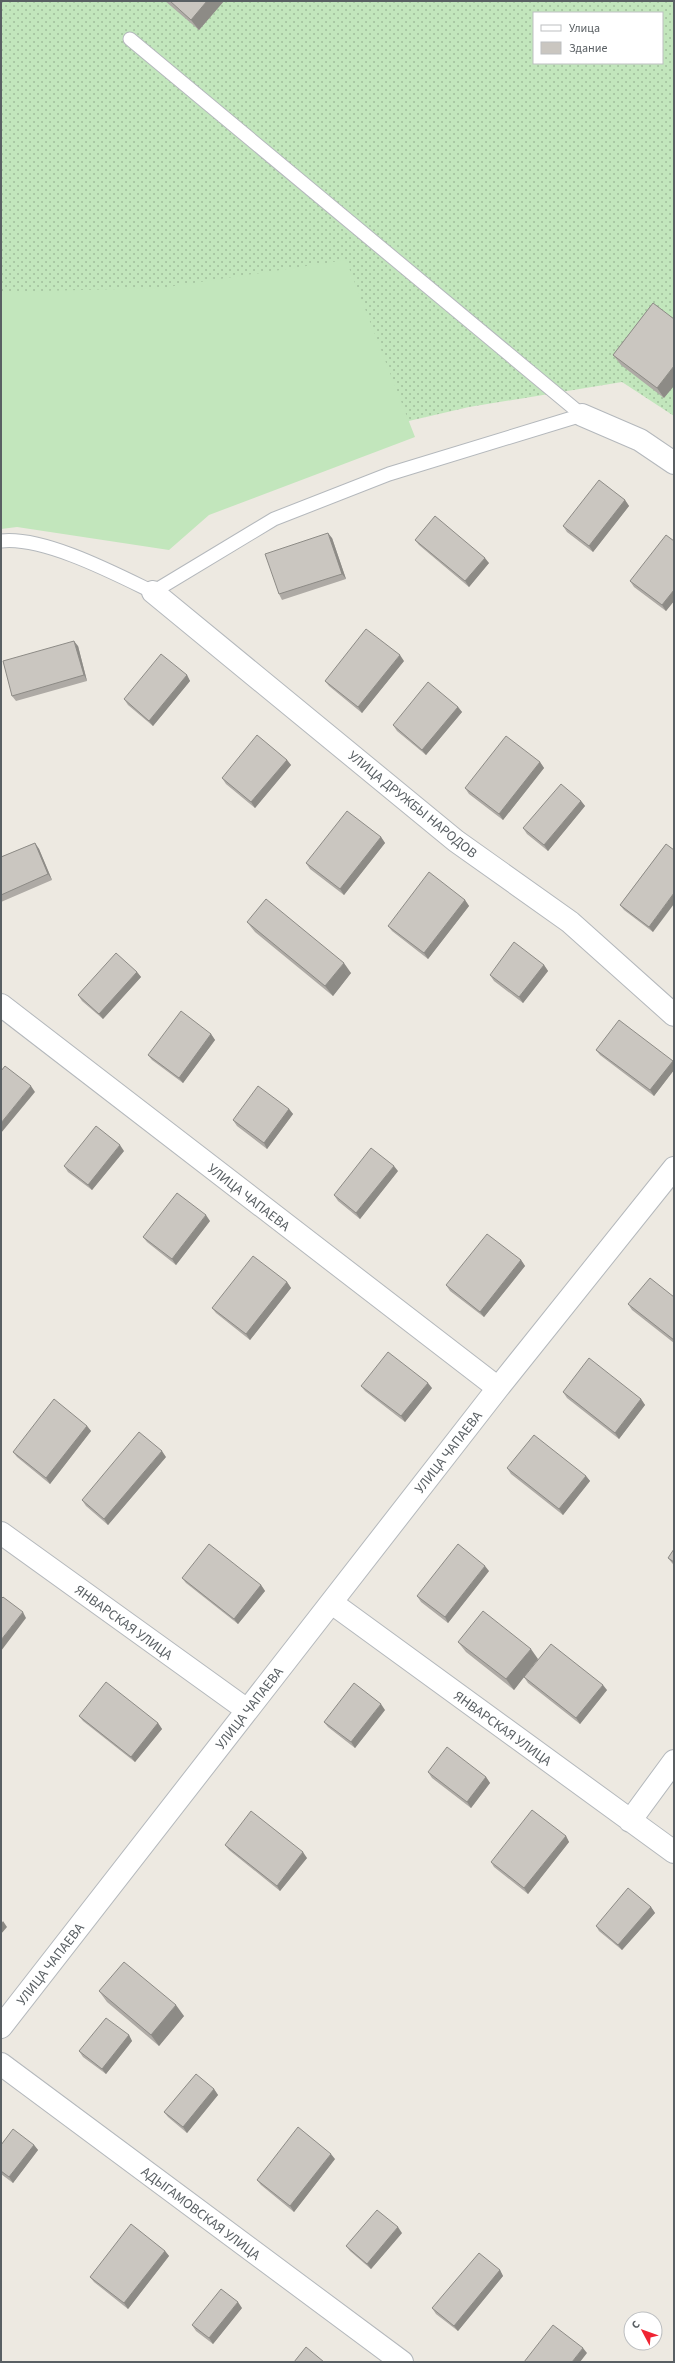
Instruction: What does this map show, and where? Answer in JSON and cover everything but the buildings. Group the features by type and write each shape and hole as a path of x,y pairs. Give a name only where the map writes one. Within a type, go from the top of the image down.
{"street":[{"path":"582,416 640,440 674,463"},
{"name":"УЛИЦА ДРУЖБЫ НАРОДОВ","path":"153,592 456,841 570,922 674,1015"},
{"name":"УЛИЦА ЧАПАЕВА","path":"1,1005 498,1388"},
{"name":"УЛИЦА ЧАПАЕВА","path":"1,2028 498,1388 674,1168"},
{"name":"ЯНВАРСКАЯ УЛИЦА","path":"1,1533 247,1710"},
{"name":"ЯНВАРСКАЯ УЛИЦА","path":"332,1603 674,1852"},
{"path":"630,1821 674,1761"},
{"name":"АДЫГАМОВСКАЯ УЛИЦА","path":"1,2064 402,2362"}],"lane":[{"path":"130,39 582,416"},
{"path":"1,541 17,539 87,561 153,592 274,519 389,474 582,416"}],"green space":[{"path":"1,1 674,1 674,416 622,382 469,407 1,516"},
{"path":"346,260 415,437 209,515 169,550 17,527 1,529 1,292 161,288"}]}
